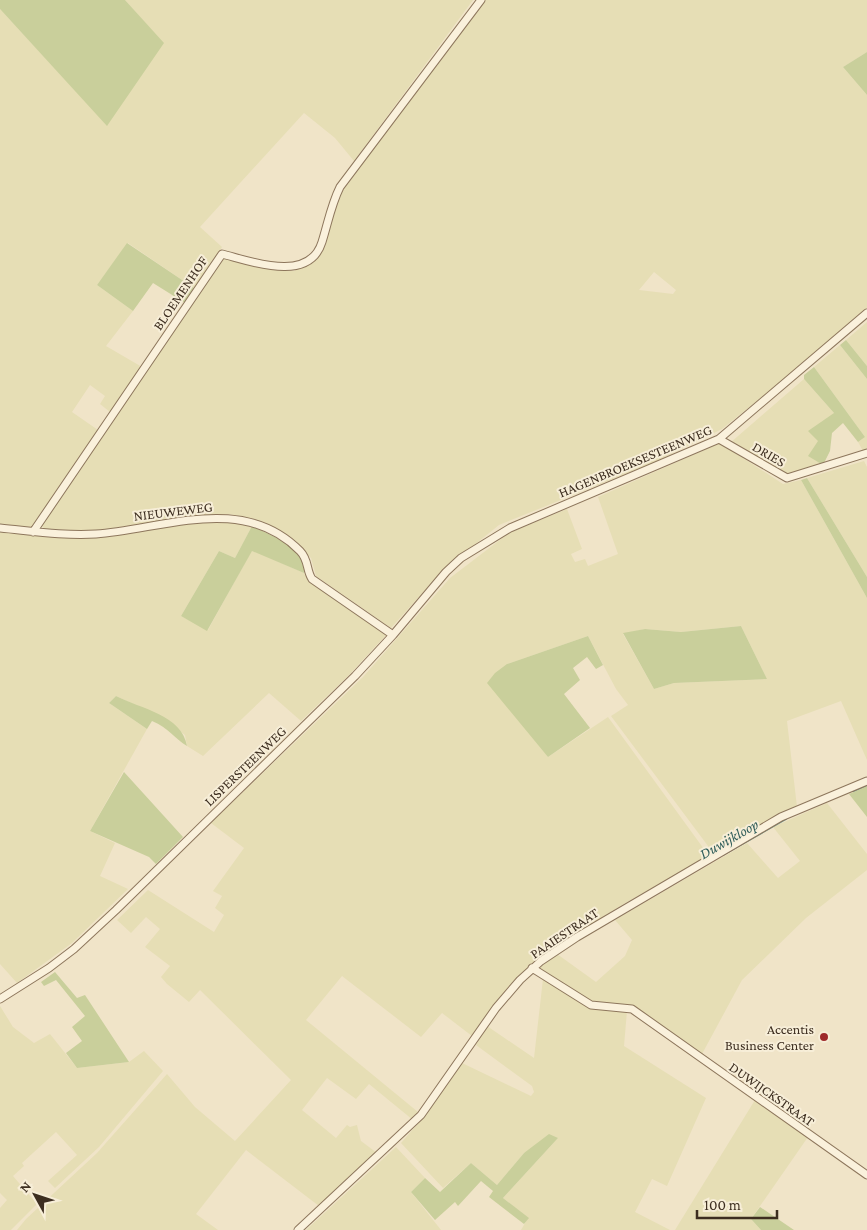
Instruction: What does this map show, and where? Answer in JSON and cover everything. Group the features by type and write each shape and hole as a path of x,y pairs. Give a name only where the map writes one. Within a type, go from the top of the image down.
{"street":[{"name":"BLOEMENHOF","path":"33,532 222,254 276,267 288,268 315,254 322,242 332,202 340,187 481,0"},
{"name":"HAGENBROEKSESTEENWEG","path":"493,537 719,439 867,313"},
{"name":"DRIES","path":"719,439 787,478 867,454"},
{"name":"NIEUWEWEG","path":"0,528 33,532 96,534 184,520 210,518 239,519 280,536 300,550 308,563 309,575 312,579 393,635"},
{"name":"LISPERSTEENWEG","path":"0,999 49,968 74,949 355,676 393,635 446,572 474,548 493,537"},
{"name":"PAAIESTRAAT","path":"298,1230 421,1115 496,1008 532,968 570,941 781,817 867,781"},
{"name":"DUWIJCKSTRAAT","path":"532,968 591,1005 623,1007 636,1012 867,1175"}],"shaded area":[{"path":"125,0 473,0 354,161 335,138 304,113 200,227 222,247 194,288 128,243 97,285 133,311 106,346 142,367 110,412 100,404 105,396 90,385 72,412 98,430 36,524 31,528 0,526 0,9 107,125 163,43"},
{"path":"484,0 867,0 867,52 843,67 867,95 867,309 803,364 722,429 655,462 499,525 442,571 391,628 316,576 311,558 292,541 269,526 248,518 230,514 193,516 95,531 44,529 42,525 224,258 294,271 323,251 340,194","holes":["654,272 676,290 673,294 639,290"]},
{"path":"867,322 867,366 846,340"},
{"path":"840,345 867,379 867,450 863,451 858,442 865,437 814,367"},
{"path":"804,379 834,413 818,441 823,465 785,475 730,443"},
{"path":"720,443 783,484 801,480 867,598 867,760 841,701 787,721 797,807 714,854 611,716 628,705 616,689 588,636 507,664 548,757 608,717 709,856 627,902 545,952 497,1000 472,1036 442,1013 421,1037 342,976 306,1020 418,1112 413,1120 369,1084 356,1099 327,1078 302,1110 336,1138 347,1125 350,1127 357,1125 361,1141 377,1153 319,1206 246,1150 196,1214 218,1230 17,1230 26,1219 97,1153 167,1074 195,1107 235,1141 291,1080 200,990 189,1002 167,984 161,977 170,966 145,947 160,929 146,917 131,933 117,920 148,890 214,932 224,915 215,908 222,896 213,891 244,848 211,823 363,677 450,578 509,533 567,509 582,549 571,554 575,562 585,559 588,566 618,554 598,497","holes":["741,626 767,679 674,683 654,689 623,634 645,629 681,632"]},
{"path":"864,461 867,467 867,577 807,478"},
{"path":"234,522 252,526 235,558 219,551 181,616 208,630 252,550 304,573 321,589 386,635 349,675 301,721 269,693 203,756 187,746 185,735 157,715 116,696 109,703 147,729 90,831 115,843 100,876 128,889 72,943 17,983 0,964 0,532 66,538 110,535 182,523"},
{"path":"827,803 867,854 867,870 806,918 742,980 702,1054 634,1006 591,1003 537,970 557,954 596,982 625,956 632,940 615,920 747,843 778,878 800,861 773,827"},
{"path":"543,979 592,1009 627,1011 624,1046 706,1098 667,1186 652,1179 635,1212 670,1230 521,1230 528,1218 503,1198 558,1138 524,1153 497,1185 471,1163 443,1188 401,1143 422,1119 462,1063 531,1096 534,1092 532,1086 476,1045 487,1026 534,1058"},
{"path":"0,1006 13,1027 34,1043 50,1034 77,1068 129,1062 144,1051 163,1071 99,1147 55,1188 48,1181 77,1155 56,1132 22,1163 24,1166 13,1176 37,1204 11,1230 0,1230 0,1208 7,1200 0,1193"},
{"path":"755,1100 808,1137 751,1219 761,1230 675,1230"},
{"path":"396,1147 425,1178 411,1192 441,1230 306,1230"}],"green space":[{"path":"0,0 125,0 164,43 107,126 0,9"},
{"path":"867,52 867,95 843,67"},
{"path":"127,243 194,288 185,303 153,283 133,311 97,285"},
{"path":"846,340 867,366 867,379 840,345"},
{"path":"814,367 865,437 858,442 843,423 832,433 830,451 823,465 808,456 818,441 808,431 834,413 804,379 804,375"},
{"path":"807,478 867,577 867,598 801,480"},
{"path":"252,526 276,537 299,553 307,568 304,573 252,551 207,631 181,616 219,551 235,558"},
{"path":"741,626 767,679 674,683 654,689 623,633 645,629 681,632"},
{"path":"588,636 603,665 596,669 587,657 573,668 580,680 564,694 590,728 548,757 487,683 495,673 507,664"},
{"path":"116,696 169,720 184,735 187,746 158,724 152,721 147,729 109,703"},
{"path":"124,772 183,837 156,864 149,857 90,831"},
{"path":"867,786 867,817 849,794"},
{"path":"55,972 77,998 85,995 129,1062 77,1068 66,1053 82,1041 72,1027 85,1016 56,980 44,986 41,982"},
{"path":"549,1134 558,1138 503,1198 529,1218 524,1224 489,1197 493,1191 481,1181 458,1206 455,1202 435,1220 411,1192 425,1178 440,1192 471,1163 497,1185 524,1153"},
{"path":"760,1207 794,1230 761,1230 751,1219"}],"waterway":[{"name":"Duwijkloop","path":"853,791 867,785"},
{"name":"Duwijkloop","path":"723,855 786,819"}],"place":[{"name":"Accentis Business Center","path":"824,1037"}]}
